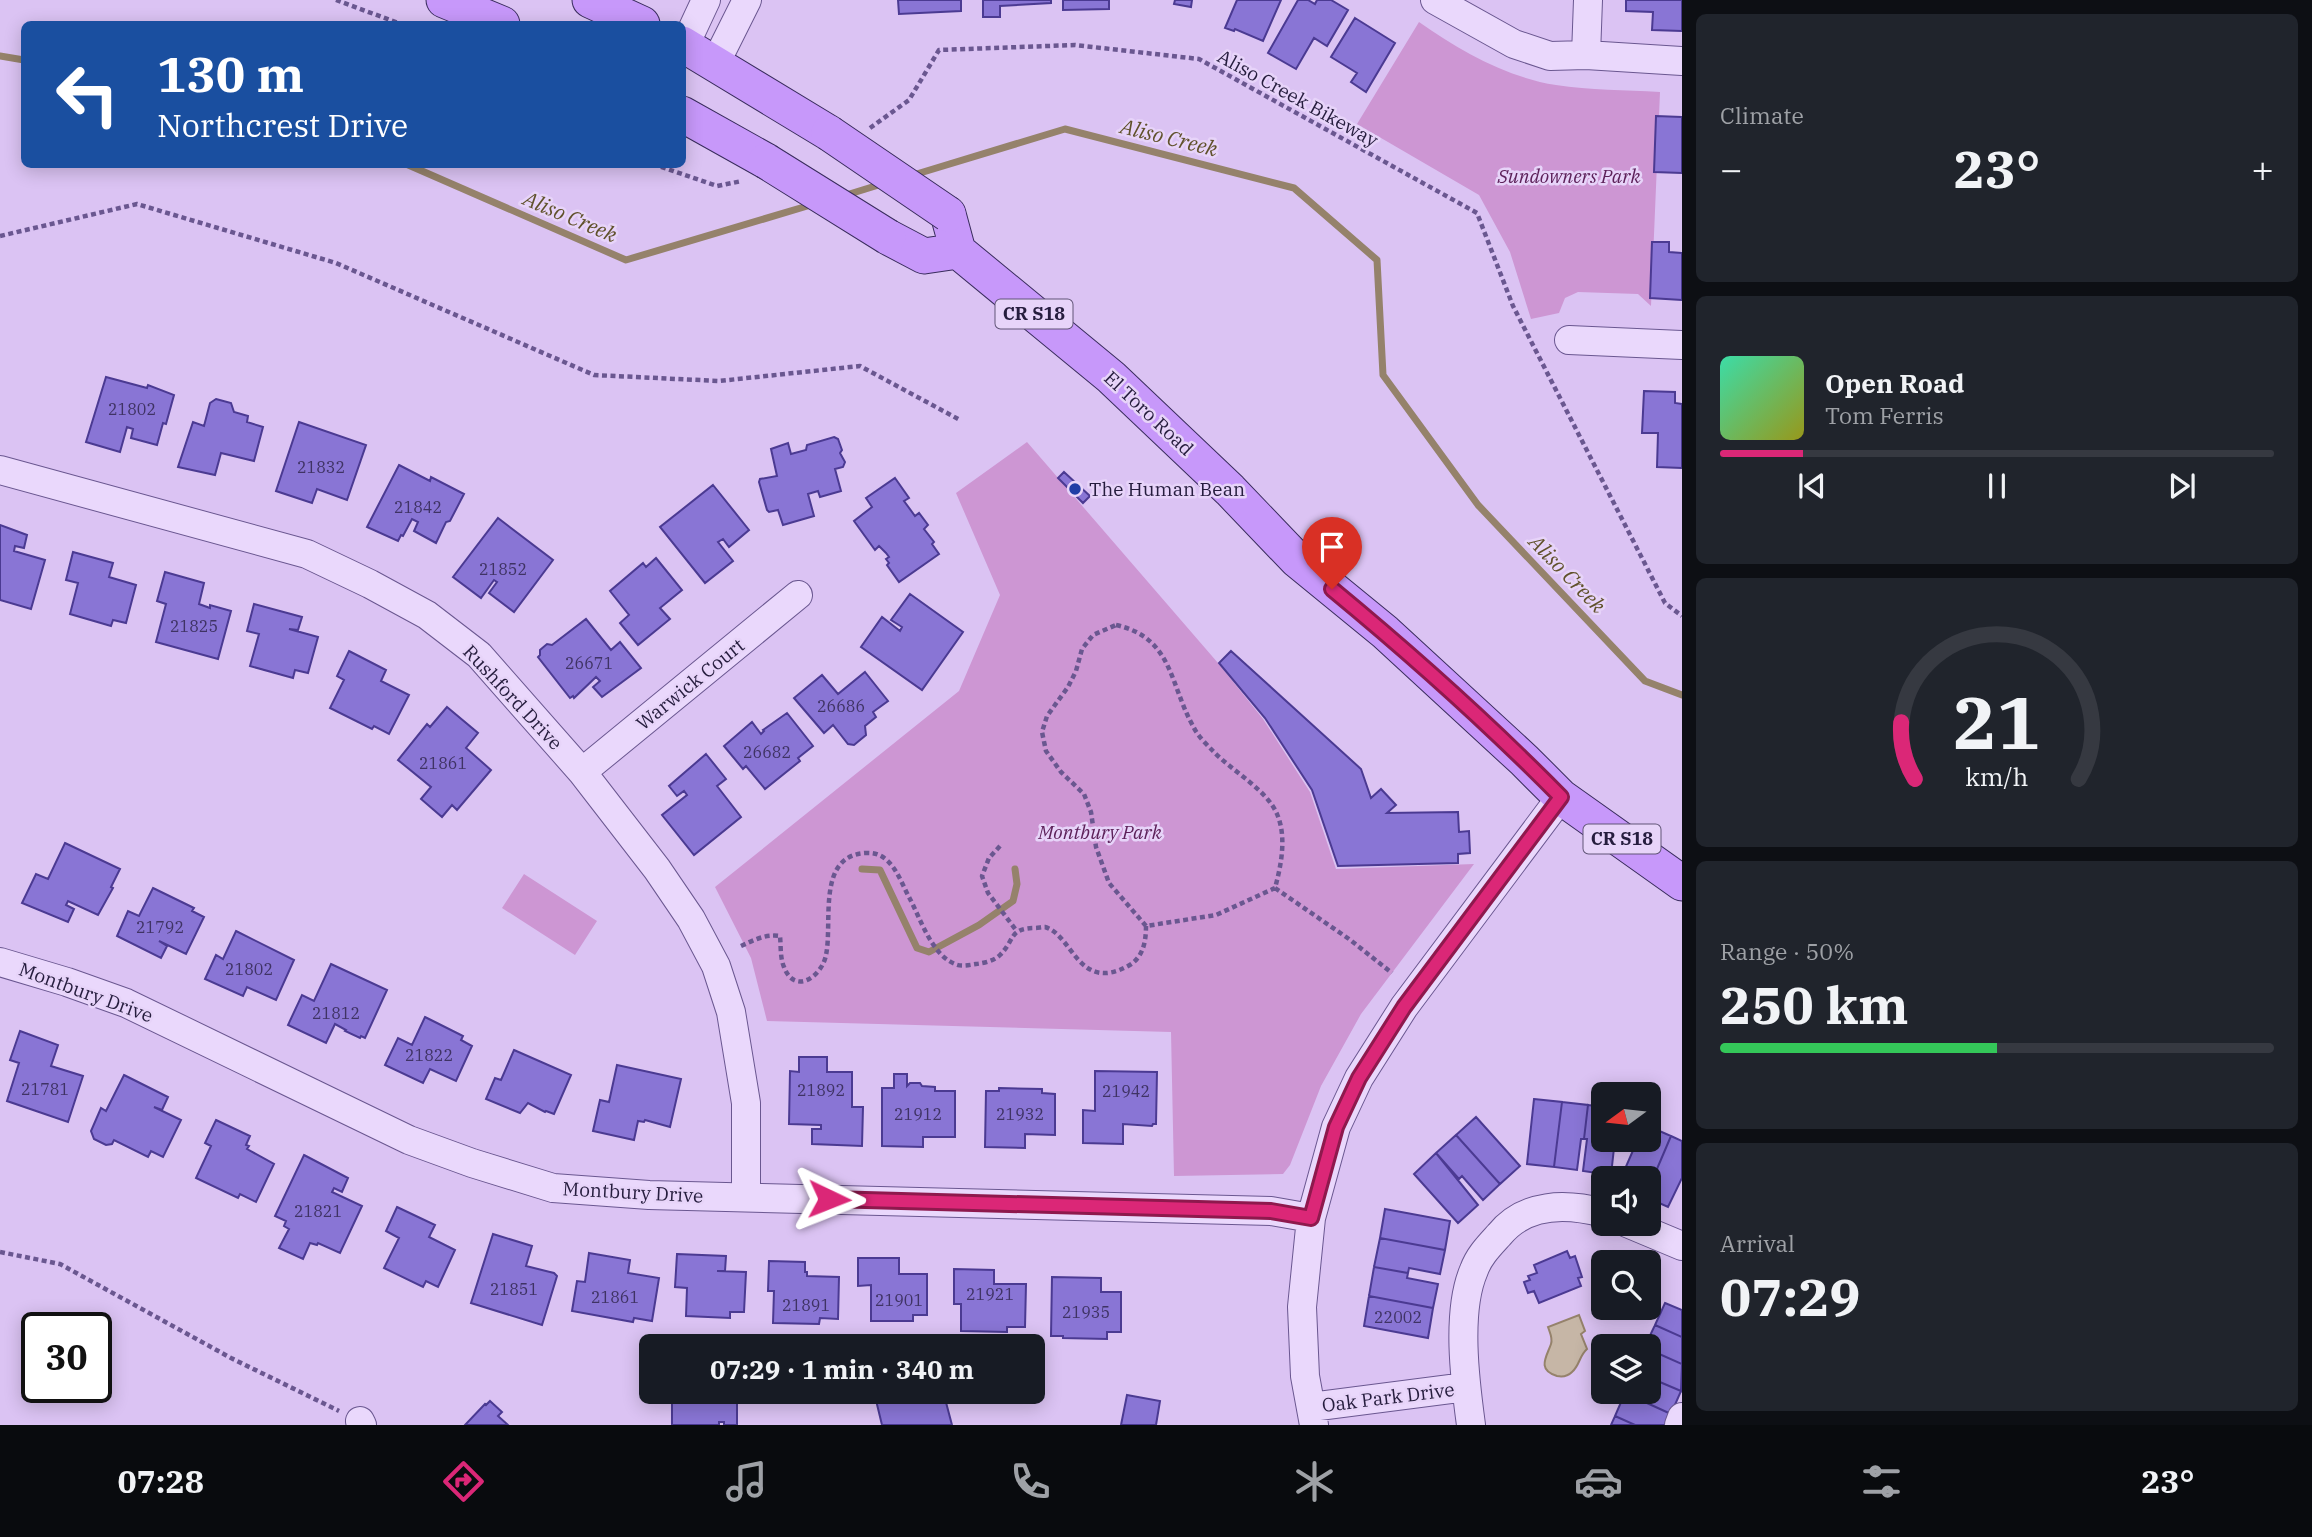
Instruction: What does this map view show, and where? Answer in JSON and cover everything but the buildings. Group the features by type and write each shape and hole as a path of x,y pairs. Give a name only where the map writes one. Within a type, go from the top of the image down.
{"main road":[{"path":"444,0 495,21"},
{"path":"590,0 636,21"},
{"path":"686,45 829,133 948,214 958,251 924,256 755,171 686,117"},
{"name":"El Toro Road","path":"958,251 1111,377 1230,490 1297,560 1385,632 1561,797 1682,883"}],"street":[{"path":"686,40 706,0"},
{"path":"715,64 747,0"},
{"path":"1435,0 1514,44 1550,56 1586,55 1682,61"},
{"path":"1586,55 1588,0"},
{"path":"1569,340 1682,345"},
{"name":"Rushford Drive","path":"0,470 307,554 427,615 479,655 582,772 657,869 691,919 716,966 731,1012 746,1103 746,1196"},
{"name":"Warwick Court","path":"582,772 798,595"},
{"path":"1312,1416 1306,1376 1302,1307 1311,1218 1336,1127 1359,1078 1412,996 1561,797"},
{"name":"Montbury Drive","path":"0,962 127,1003 409,1140 512,1177 553,1188 601,1193 1271,1211 1311,1218"},
{"path":"1471,1425 1466,1387 1465,1314 1472,1272 1481,1255 1505,1227 1531,1212 1565,1206 1591,1210"},
{"path":"1657,1236 1682,1247"},
{"name":"Oak Park Drive","path":"1312,1416 1466,1387"},
{"path":"1679,1425 1682,1418"}],"path":[{"path":"336,0 393,21"},
{"name":"Aliso Creek Bikeway","path":"866,132 909,100 939,50 1075,45 1199,59 1477,213 1513,306 1580,441 1665,603 1682,616"},
{"path":"665,168 717,186 755,171"},
{"path":"0,236 137,204 335,263 594,374 719,381 860,366 960,420"},
{"path":"741,946 770,935 780,936 783,967 788,975 794,981 807,981 818,974 826,956 828,899 834,874 843,860 860,853 874,852 888,860 901,878 936,947 957,965 985,963 999,956 1016,930 1023,928 1046,928 1058,935 1080,963 1092,970 1120,970 1136,961 1146,942 1146,926 1109,883 1096,847 1091,812 1084,794 1061,772 1046,751 1042,732 1047,716 1068,688 1082,649 1093,635 1116,625 1134,629 1156,644 1170,670 1193,727 1213,751 1272,803 1279,818 1282,846 1275,888"},
{"path":"1000,846 989,858 982,876 988,893 1016,930"},
{"path":"1146,926 1216,915 1275,888"},
{"path":"1275,888 1349,939 1392,973"},
{"path":"0,1252 61,1264 231,1358 361,1423"}],"green space":[{"name":"Sundowners Park","path":"1419,22 1484,61 1519,76 1582,88 1660,92 1651,306 1638,294 1578,292 1565,298 1559,313 1531,319 1510,252 1479,195 1357,124"},
{"name":"Montbury Park","path":"1027,442 1263,719 1310,792 1336,869 1474,864 1361,1014 1321,1086 1290,1165 1283,1174 1174,1176 1171,1032 767,1021 751,958 715,887 959,691 1000,595 956,493"},
{"path":"524,874 597,921 575,955 502,908"}],"shaded area":[{"path":"1579,1315 1585,1331 1581,1334 1587,1349 1570,1373 1557,1376 1545,1366 1552,1342 1548,1327"}],"waterway":[{"name":"Aliso Creek","path":"0,56 21,60"},
{"name":"Aliso Creek","path":"910,176 1065,129 1294,188 1377,260 1383,375 1478,505 1645,681 1682,695"},
{"name":"Aliso Creek","path":"415,168 626,260 814,204"},
{"name":"Aliso Creek","path":"843,196 885,183"},
{"path":"862,869 880,870 917,948 929,952 979,925 1013,901 1017,884 1015,869"}],"place":[{"name":"The Human Bean","path":"1075,489"}],"route":[{"path":"829,1199 1271,1211 1311,1218 1336,1127 1359,1078 1404,1007 1561,797 1385,632 1332,589"}]}
